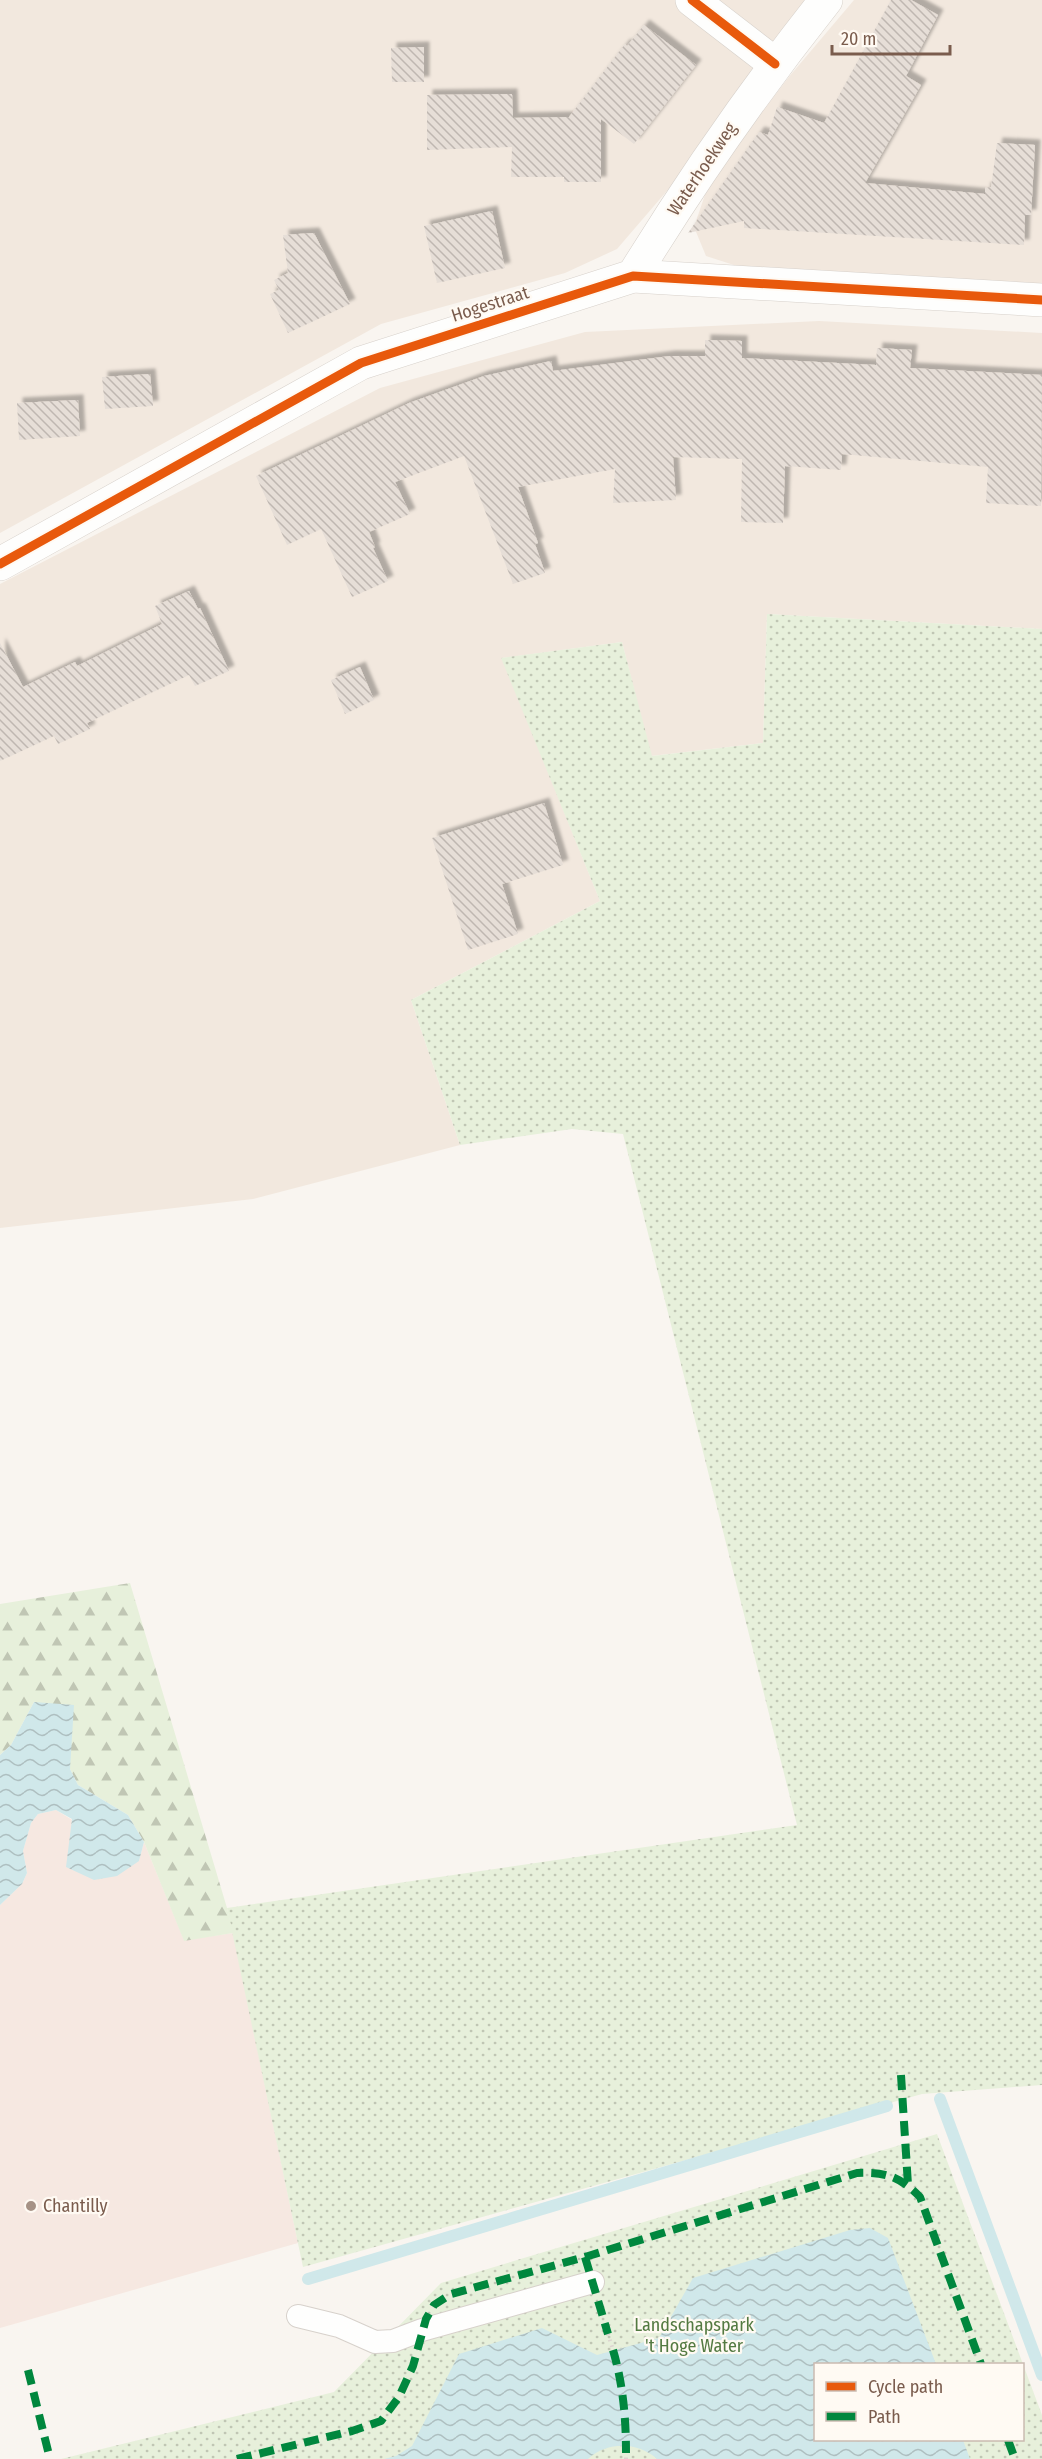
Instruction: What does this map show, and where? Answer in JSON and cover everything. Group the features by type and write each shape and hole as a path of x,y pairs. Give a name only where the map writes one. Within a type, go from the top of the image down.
{"street":[{"path":"692,0 775,64"},
{"name":"Waterhoekweg","path":"633,276 680,199 775,64 826,0"},
{"name":"Hogestraat","path":"0,564 360,363 633,276 1042,300"}],"lane":[{"path":"298,2316 339,2326 375,2342 393,2341 477,2314 593,2282"}],"path":[{"path":"608,2334 613,2350"},
{"path":"626,2453 626,2459"}],"shaded area":[{"path":"0,0 806,0 672,185 617,249 565,273 381,324 0,533"},
{"path":"854,0 1042,0 1042,287 737,266 706,256 694,227 710,180 788,78"},
{"path":"819,321 1042,333 1042,629 767,614 763,743 651,756 622,642 502,658 600,901 411,1000 460,1145 253,1199 0,1228 0,584 380,388 585,332"},
{"path":"56,1810 139,1861 144,1842 184,1940 233,1933 298,2243 0,2328 0,1905 22,1884 27,1873 23,1851 31,1823 38,1814"}],"green space":[{"path":"767,614 1042,629 1042,2085 922,2094 303,2267 227,1908 797,1825 623,1134 572,1129 460,1145 411,1000 600,901 501,658 622,642 652,756 763,743"},
{"path":"130,1583 233,1933 184,1941 144,1842 128,1815 78,1785 70,1769 70,1749 34,1702 11,1745 0,1755 0,1604"},
{"name":"Landschapspark 't Hoge Water","path":"937,2134 1023,2363 814,2363 814,2441 1024,2441 1024,2367 1042,2415 1042,2459 61,2459 334,2392 441,2283"}],"water":[{"path":"34,1702 74,1705 70,1769 78,1785 128,1815 144,1842 139,1861 117,1876 94,1880 66,1867 72,1819 56,1810 38,1814 31,1823 23,1851 27,1873 22,1884 0,1905 0,1755 11,1745"},
{"path":"870,2228 888,2238 936,2363 814,2363 814,2441 963,2441 970,2459 657,2459 641,2449 623,2446 605,2449 588,2459 384,2459 396,2456 412,2446 459,2354 542,2328 597,2355 659,2338 693,2278 850,2230"}],"building":[{"path":"891,0 911,0 938,15 906,76 921,85 865,183 985,194 985,188 991,187 997,143 1035,145 1031,215 1025,215 1024,245 744,228 744,221 688,233 759,132 768,135 777,107 824,123"},
{"path":"644,25 696,65 634,144 601,119 601,182 564,182 564,177 511,177 512,147 427,150 427,95 512,94 513,118 569,117 625,44 627,46"},
{"path":"424,47 424,82 392,82 391,48"},
{"path":"492,211 505,268 437,283 424,226"},
{"path":"314,233 350,304 288,333 270,294 279,290 274,280 288,273 283,235"},
{"path":"705,340 742,341 742,358 876,365 877,348 912,350 910,368 1042,375 1041,506 986,503 988,467 842,454 841,470 785,466 783,523 741,522 742,459 673,457 676,500 613,503 615,469 518,487 538,543 535,544 545,573 513,584 464,456 395,482 410,514 369,532 375,547 373,548 388,581 352,597 321,529 287,545 256,476 409,403 484,376 551,361 553,371 670,356 705,356"},
{"path":"150,374 153,406 105,409 102,377"},
{"path":"78,400 80,436 19,440 17,403"},
{"path":"189,591 198,609 200,608 229,671 195,686 189,675 87,723 90,729 58,744 54,736 0,761 0,643 23,687 75,662 77,666 162,624 155,606"},
{"path":"360,667 374,700 345,714 331,680"},
{"path":"544,803 563,865 502,884 518,934 468,950 432,838"}],"waterway":[{"path":"940,2099 1042,2375"},
{"path":"308,2279 887,2106"}],"marked path":[{"path":"901,2075 908,2185"},
{"path":"237,2459 352,2431 381,2421 399,2397 413,2366 426,2319 434,2305 451,2294 585,2257 857,2173 876,2173 892,2177 905,2184 920,2197 981,2363"},
{"path":"585,2257 608,2334"},
{"path":"613,2350 623,2401 626,2453"},
{"path":"28,2370 50,2459"},
{"path":"1008,2441 1015,2459"}],"cycle path":[{"path":"692,0 775,64"},
{"path":"0,564 361,363 633,276 1042,300"}],"place":[{"name":"Chantilly","path":"31,2206"}]}
